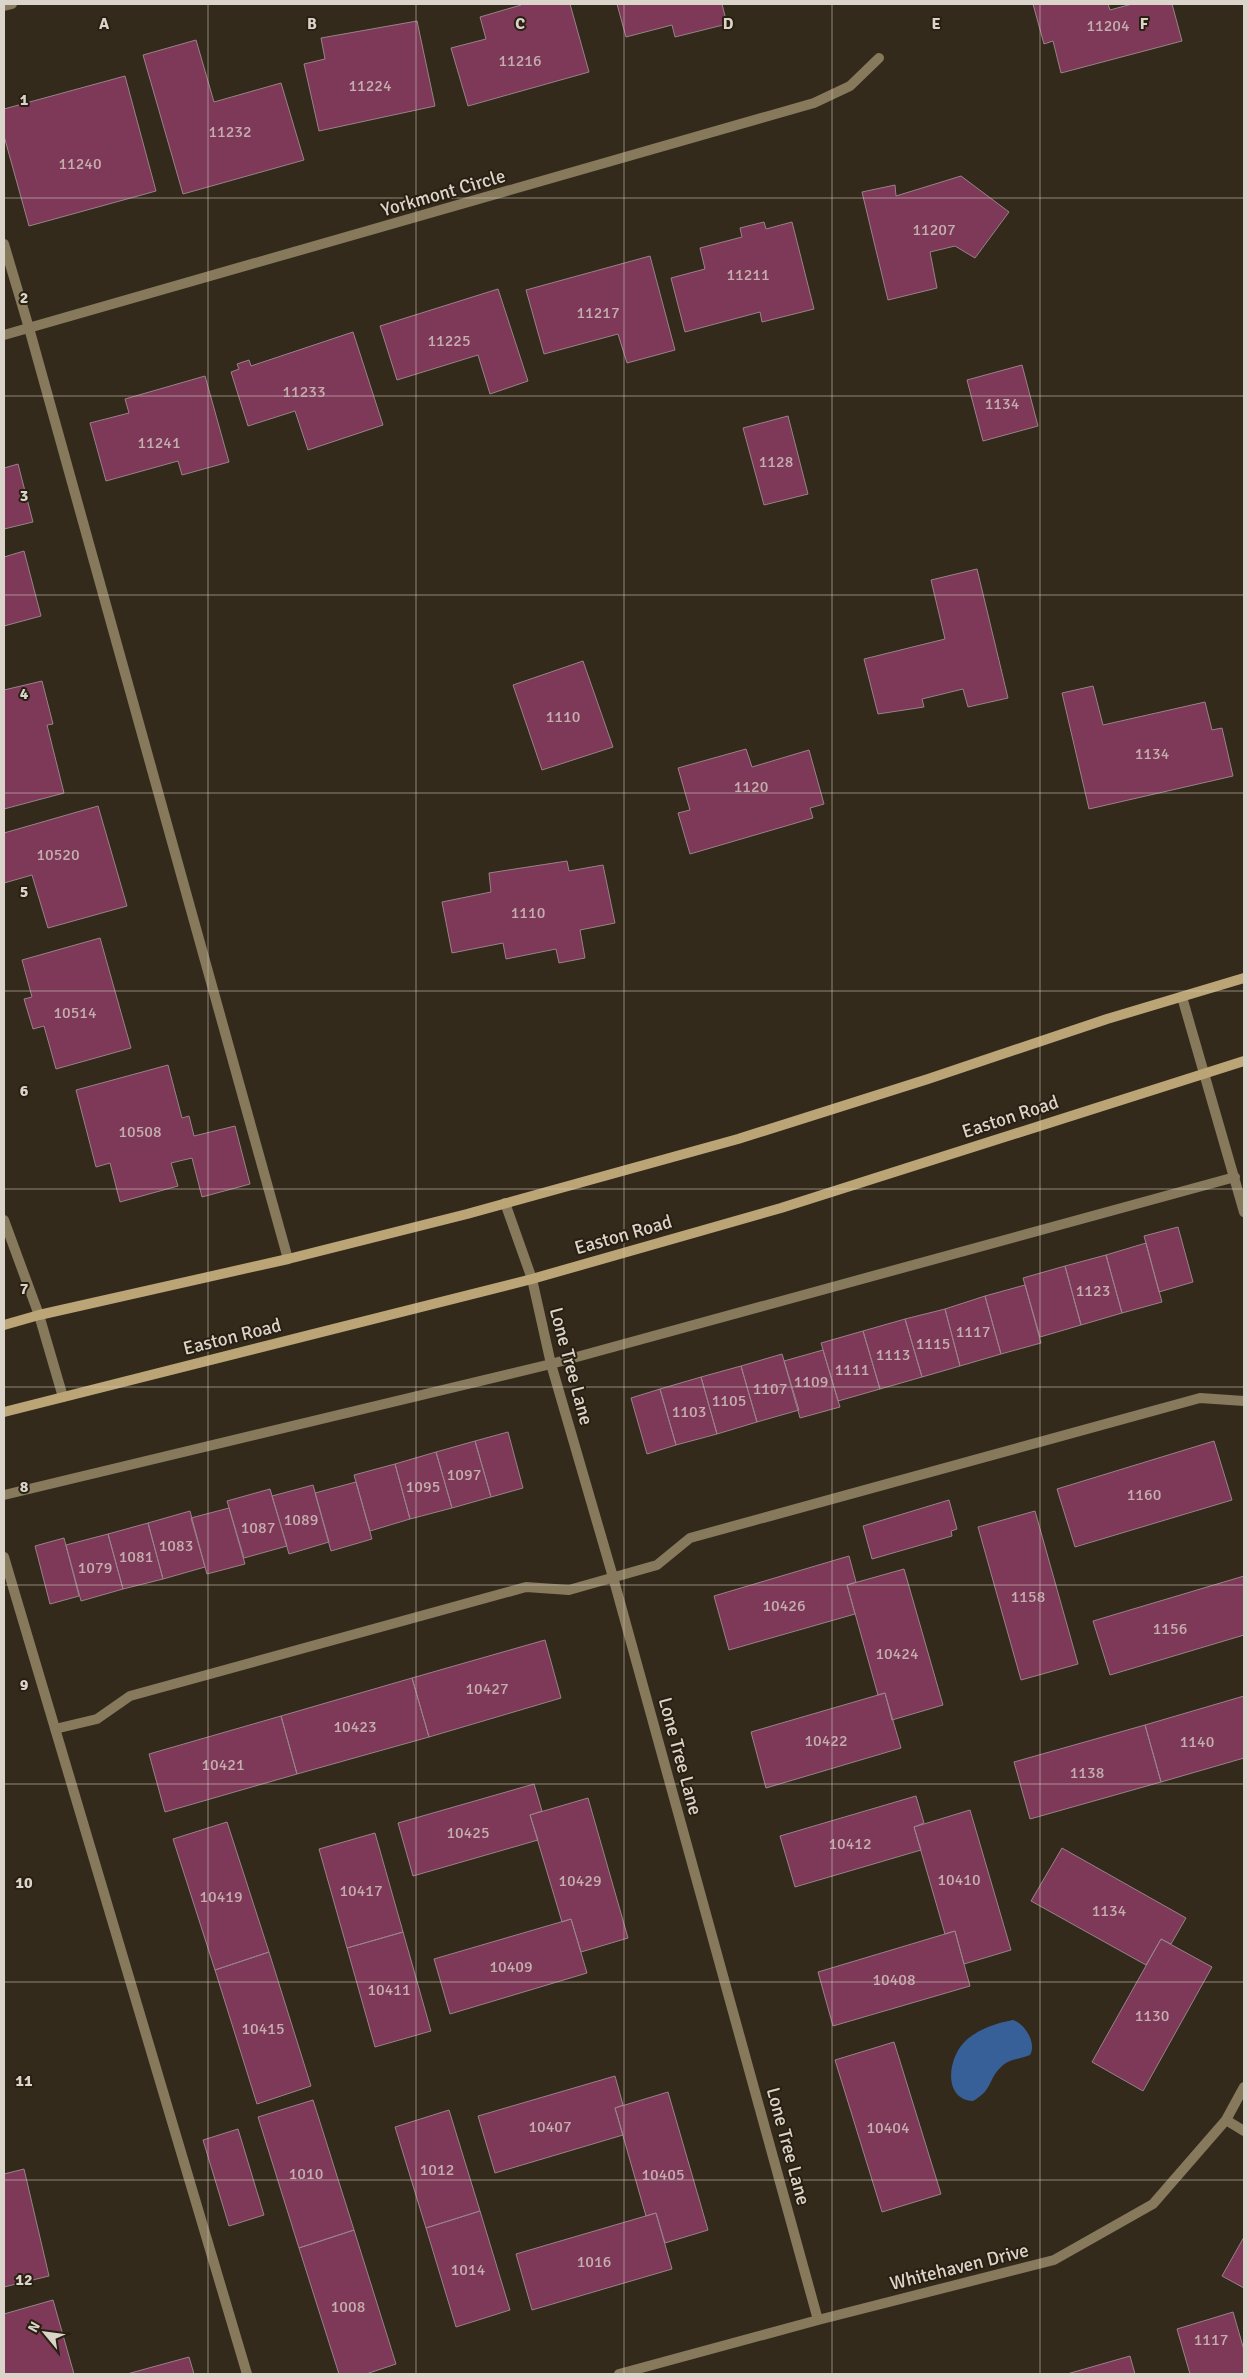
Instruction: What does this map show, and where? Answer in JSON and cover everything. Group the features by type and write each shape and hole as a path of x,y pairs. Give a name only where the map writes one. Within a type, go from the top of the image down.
{"main road":[{"path":"4,1325 40,1315 288,1260 738,1139 928,1079 1107,1019 1244,978"},
{"name":"Easton Road","path":"4,1412 532,1279 781,1208 1244,1061"}],"street":[{"path":"4,6 12,4"},
{"name":"Yorkmont Circle","path":"4,335 814,103 850,86 879,58"},
{"path":"4,244 288,1260"},
{"path":"1182,997 1244,1212"},
{"path":"4,1495 551,1364 1235,1177"},
{"name":"Lone Tree Lane","path":"505,1203 532,1279 551,1364 614,1577 818,2320"},
{"path":"4,1220 40,1315 63,1396"},
{"path":"54,1729 97,1719 130,1696 526,1587 568,1590 657,1565 690,1538 1200,1398 1244,1401"},
{"path":"4,1557 247,2374"},
{"name":"Whitehaven Drive","path":"619,2374 818,2320 1054,2260 1153,2204 1226,2120 1244,2087"},
{"path":"1226,2120 1244,2131"}],"water":[{"path":"1013,2020 1022,2025 1029,2035 1032,2045 1030,2055 1004,2064 997,2071 984,2093 973,2101 964,2099 957,2094 951,2079 953,2061 961,2046 978,2032 999,2023"}],"building":[{"path":"521,4 570,4 589,72 468,106 451,48 486,39 480,17"},
{"path":"617,4 722,4 727,24 675,37 672,25 626,37"},
{"path":"1033,4 1108,4 1110,10 1132,4 1172,4 1182,41 1061,73 1053,41 1044,44"},
{"path":"417,21 435,106 319,131 304,64 325,59 321,38"},
{"path":"196,40 214,102 281,83 304,160 183,194 143,55"},
{"path":"125,76 156,191 29,226 4,136 4,109"},
{"path":"961,176 1009,212 975,258 955,246 930,252 937,288 888,300 862,192 895,185 896,196"},
{"path":"764,222 766,229 792,222 814,309 762,322 760,312 685,332 671,278 705,269 700,248 742,237 740,228"},
{"path":"650,256 675,350 627,363 618,334 544,354 526,290"},
{"path":"498,289 528,381 490,394 478,355 397,380 380,326"},
{"path":"353,332 383,425 308,450 295,411 248,426 231,372 239,369 237,364 249,360 251,366"},
{"path":"1022,365 1038,426 983,441 967,380"},
{"path":"205,376 229,462 182,475 178,461 106,481 90,423 129,413 125,399"},
{"path":"788,416 808,494 764,505 743,428"},
{"path":"18,464 33,522 4,529 4,468"},
{"path":"24,551 41,616 4,626 4,557"},
{"path":"977,569 1008,698 968,707 963,689 922,699 924,707 878,714 864,659 945,639 931,580"},
{"path":"583,661 613,747 542,770 513,685"},
{"path":"42,681 53,724 47,725 64,793 4,809 4,690"},
{"path":"1093,686 1103,725 1205,702 1212,730 1222,728 1233,776 1089,809 1062,693"},
{"path":"746,749 752,767 809,750 824,804 810,808 813,818 690,854 678,813 690,810 678,768"},
{"path":"98,806 127,906 48,928 32,875 4,883 4,833"},
{"path":"567,861 569,871 603,865 615,923 580,930 585,958 559,963 556,949 506,959 503,943 452,953 442,902 491,892 489,873"},
{"path":"100,938 131,1048 56,1069 44,1026 33,1029 24,999 32,997 22,960"},
{"path":"168,1065 182,1118 189,1116 194,1136 235,1126 250,1184 202,1197 192,1158 171,1163 178,1186 120,1202 110,1163 96,1167 76,1090"},
{"path":"1178,1227 1193,1282 1159,1292 1144,1236"},
{"path":"1146,1243 1162,1302 1122,1313 1106,1255"},
{"path":"1106,1255 1122,1313 1081,1325 1065,1266"},
{"path":"1065,1266 1081,1325 1040,1337 1023,1278"},
{"path":"1025,1285 1041,1343 1001,1354 985,1296"},
{"path":"985,1296 1001,1354 960,1366 945,1309"},
{"path":"945,1309 960,1366 922,1377 905,1319"},
{"path":"905,1319 922,1377 880,1389 863,1331"},
{"path":"863,1331 880,1389 838,1401 821,1343"},
{"path":"823,1350 840,1407 800,1418 784,1361"},
{"path":"782,1354 799,1410 757,1422 741,1366"},
{"path":"741,1366 757,1422 717,1434 701,1377"},
{"path":"701,1377 717,1434 676,1445 660,1389"},
{"path":"660,1389 676,1445 647,1454 631,1398"},
{"path":"508,1432 523,1488 491,1497 475,1441"},
{"path":"475,1441 491,1497 452,1508 436,1452"},
{"path":"1214,1441 1232,1500 1075,1547 1057,1489"},
{"path":"436,1452 452,1508 410,1519 395,1464"},
{"path":"395,1464 410,1519 370,1531 354,1475"},
{"path":"356,1482 372,1539 331,1551 315,1493"},
{"path":"313,1485 329,1542 289,1554 272,1496"},
{"path":"270,1489 287,1546 244,1558 227,1501"},
{"path":"949,1500 957,1529 951,1531 952,1536 872,1559 863,1526"},
{"path":"229,1508 245,1564 207,1574 191,1518"},
{"path":"190,1511 205,1567 163,1579 148,1523"},
{"path":"1035,1511 1078,1664 1021,1680 978,1527"},
{"path":"148,1523 163,1579 123,1589 108,1534"},
{"path":"108,1534 123,1589 81,1601 66,1545"},
{"path":"64,1538 79,1596 50,1604 35,1546"},
{"path":"849,1556 856,1582 847,1585 855,1614 729,1650 714,1596"},
{"path":"904,1569 943,1705 892,1720 885,1693 878,1695 847,1585"},
{"path":"1244,1576 1244,1635 1110,1675 1093,1621"},
{"path":"545,1640 561,1698 429,1737 412,1678"},
{"path":"412,1678 429,1737 297,1774 281,1716"},
{"path":"885,1693 901,1748 766,1788 751,1732"},
{"path":"1244,1696 1244,1758 1161,1782 1145,1725"},
{"path":"281,1716 297,1774 165,1812 149,1754"},
{"path":"1145,1725 1161,1782 1030,1819 1014,1762"},
{"path":"534,1784 542,1811 530,1815 538,1840 413,1876 398,1823"},
{"path":"916,1796 924,1823 914,1827 921,1850 795,1887 780,1836"},
{"path":"588,1798 628,1938 581,1952 571,1919 562,1922 530,1815"},
{"path":"970,1810 1011,1950 964,1964 955,1931 945,1934 914,1827"},
{"path":"227,1822 269,1952 215,1970 173,1839"},
{"path":"375,1833 403,1932 347,1948 319,1849"},
{"path":"1062,1848 1186,1918 1171,1944 1161,1939 1146,1965 1031,1901"},
{"path":"571,1919 587,1973 450,2014 434,1959"},
{"path":"955,1931 970,1986 833,2026 818,1972"},
{"path":"403,1932 431,2031 375,2047 347,1948"},
{"path":"1161,1939 1212,1967 1143,2091 1092,2062"},
{"path":"269,1952 311,2086 257,2104 215,1970"},
{"path":"894,2042 941,2194 882,2212 835,2060"},
{"path":"615,2076 623,2105 615,2108 623,2135 495,2173 478,2116"},
{"path":"668,2092 708,2230 665,2243 656,2213 646,2216 615,2108"},
{"path":"313,2100 354,2230 299,2248 258,2117"},
{"path":"449,2110 480,2211 426,2228 395,2127"},
{"path":"238,2129 264,2215 229,2226 203,2140"},
{"path":"24,2169 49,2276 4,2287 4,2174"},
{"path":"480,2211 510,2310 456,2327 426,2228"},
{"path":"656,2213 672,2269 532,2310 516,2254"},
{"path":"354,2230 396,2364 366,2374 339,2374 299,2248"},
{"path":"1244,2237 1244,2288 1222,2276"},
{"path":"53,2300 74,2374 4,2374 4,2314"},
{"path":"1233,2312 1244,2350 1244,2374 1190,2374 1177,2329"},
{"path":"1130,2356 1135,2374 1067,2374"},
{"path":"189,2357 194,2374 127,2374"}]}
